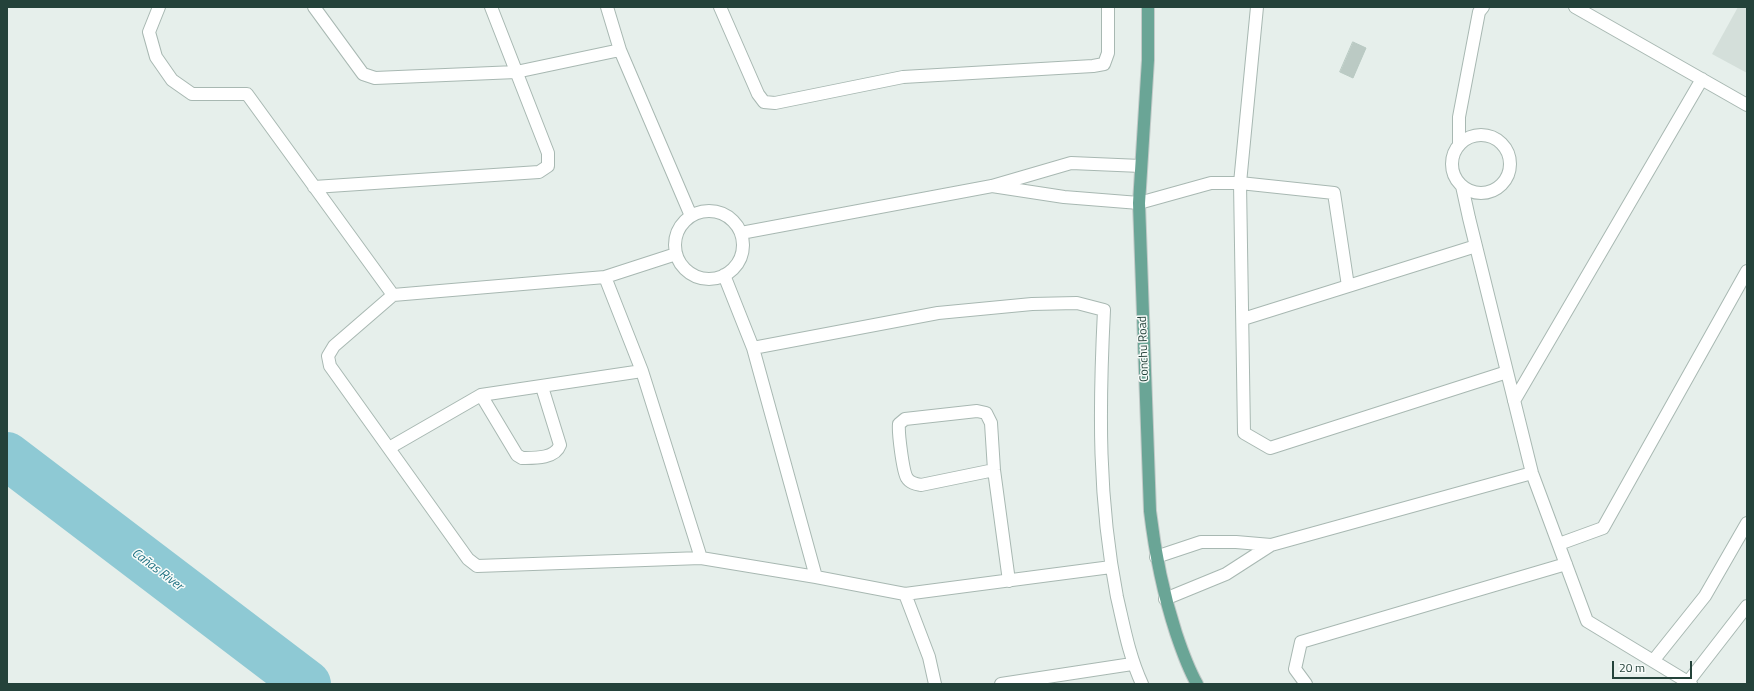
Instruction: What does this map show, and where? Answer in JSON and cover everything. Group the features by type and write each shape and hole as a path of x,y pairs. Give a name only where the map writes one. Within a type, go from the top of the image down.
{"main road":[{"name":"Conchu Road","path":"1148,7 1148,60 1139,203 1150,511 1156,557 1165,599 1188,668 1197,684"}],"street":[{"path":"159,7 149,32 156,57 172,80 192,94 247,94 393,295"},
{"path":"314,7 363,74 375,78 516,72 620,50"},
{"path":"314,187 539,172 548,166 548,152 491,7"},
{"path":"607,7 620,50 691,216"},
{"path":"720,7 758,94 764,102 775,103 903,77 1093,66 1104,64 1108,53 1108,7"},
{"path":"1257,7 1240,183 1244,433 1270,448 1507,372"},
{"path":"1458,146 1458,117 1479,12 1484,7"},
{"path":"1575,7 1747,105"},
{"path":"1514,402 1702,79"},
{"path":"1462,186 1472,191 1483,192 1494,190 1503,183 1509,173 1510,161 1507,150 1500,142 1489,136 1478,135 1467,138 1458,146 1453,156 1452,167 1462,186 1532,473 1587,621 1689,683 1747,606"},
{"path":"741,233 992,186 1071,163 1141,166"},
{"path":"992,186 1064,197 1139,203 1211,183 1240,183 1334,193 1348,286"},
{"path":"701,212 713,212 725,215 735,222 741,233 743,245 741,257 734,268 724,275 713,279 701,278 690,273 681,264 676,254 675,244 677,233 682,224 691,216 701,212"},
{"path":"1243,319 1476,246"},
{"path":"676,254 605,277 393,295 334,346 328,356 330,366 468,558 476,566 701,558 816,577 905,594 1112,567"},
{"path":"1558,544 1603,528 1747,271"},
{"path":"724,275 753,348 816,577"},
{"path":"605,277 642,371 701,558"},
{"path":"753,348 938,313 1032,304 1077,303 1104,310 1100,383 1100,455 1105,521 1112,567 1132,664 1142,684"},
{"path":"389,448 481,395 642,371"},
{"path":"481,395 517,455 522,458 554,455 560,446 542,386"},
{"path":"994,470 921,486 912,483 906,478 898,433 899,424 905,419 977,411 986,413 991,423 994,470 1009,580"},
{"path":"1165,599 1226,574 1272,545 1532,473"},
{"path":"1653,661 1705,596 1747,523"},
{"path":"1156,557 1201,542 1236,542 1272,545"},
{"path":"1306,684 1295,669 1301,642 1566,564"},
{"path":"905,594 929,657 935,684"},
{"path":"1001,684 1132,664"}],"shaded area":[{"path":"1738,7 1747,7 1747,73 1712,54"}],"building":[{"path":"1353,42 1366,48 1353,78 1340,72"}],"waterway":[{"name":"Cañas River","path":"7,456 307,684"}]}
